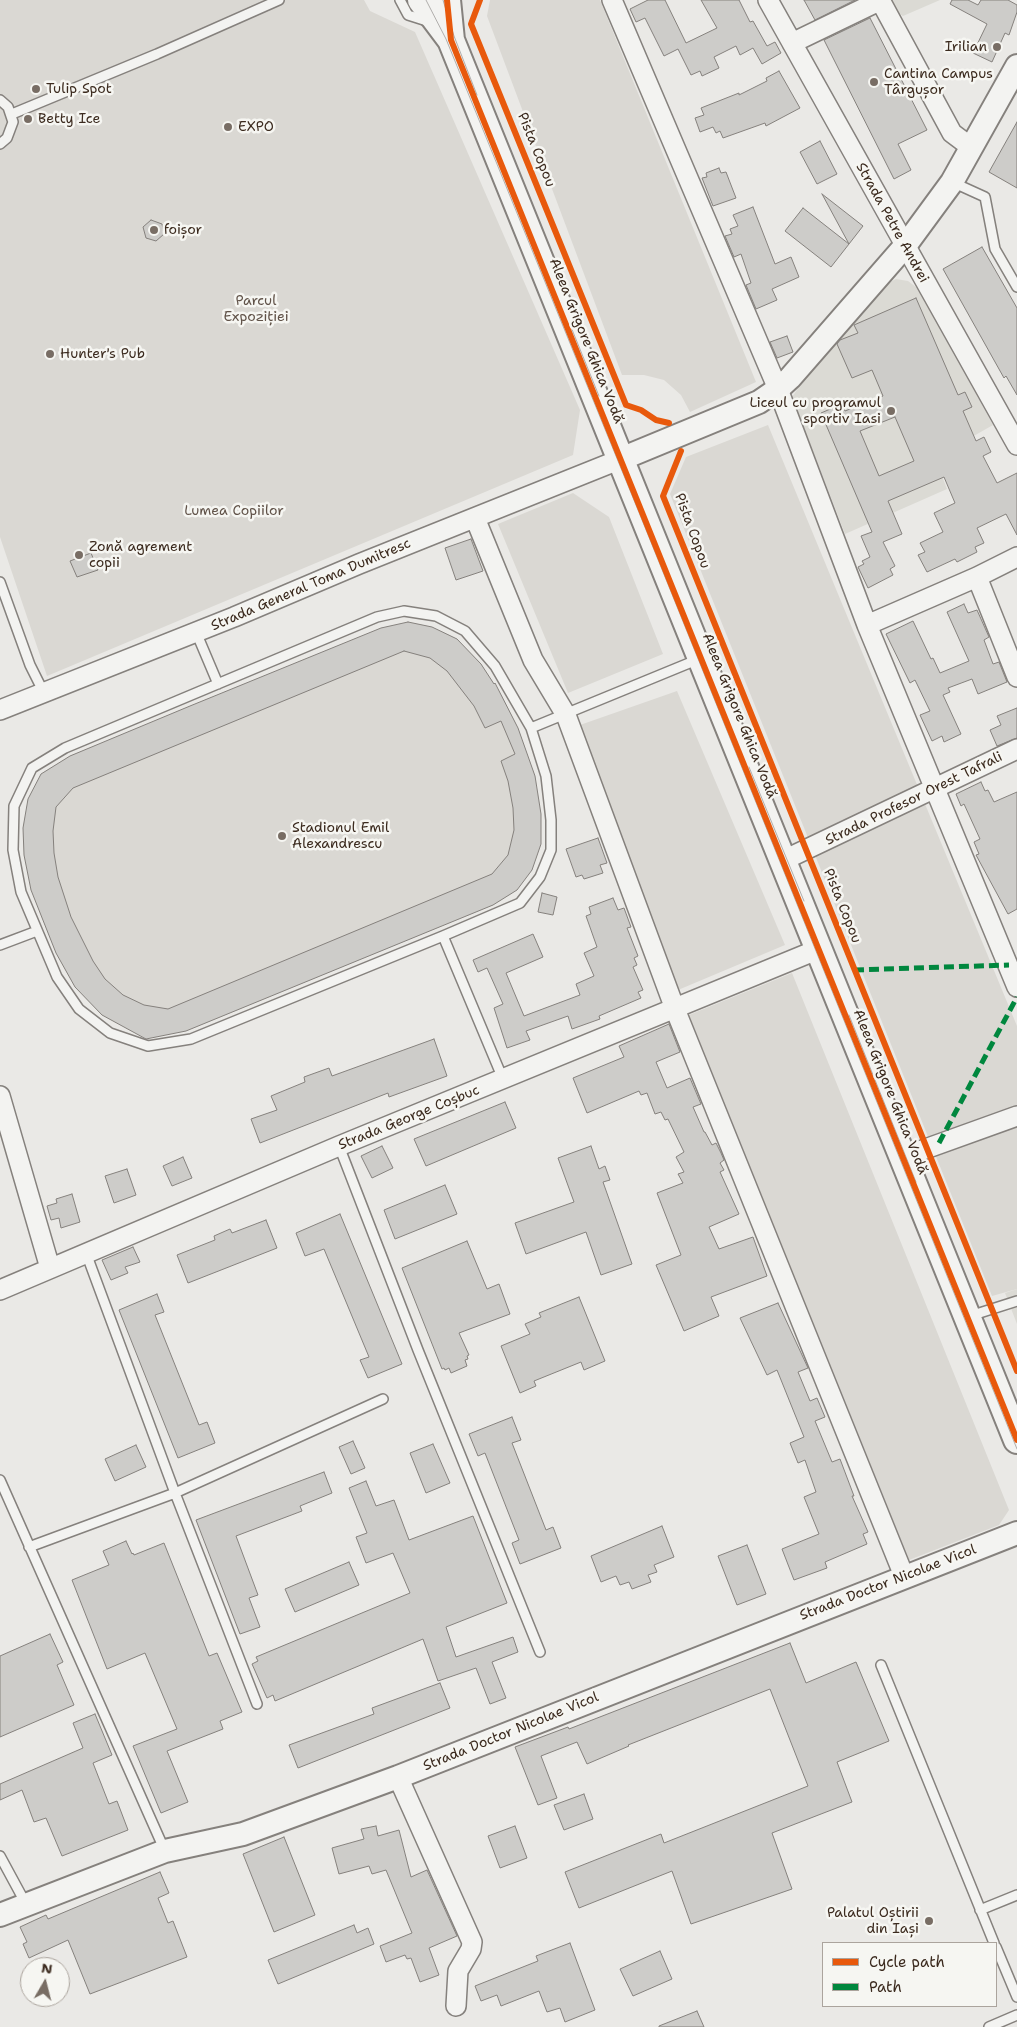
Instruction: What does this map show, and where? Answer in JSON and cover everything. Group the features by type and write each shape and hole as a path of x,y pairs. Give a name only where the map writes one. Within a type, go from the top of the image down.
{"main road":[{"name":"Aleea Grigore Ghica Vodă","path":"421,0 448,19 621,459 1017,1440"}],"street":[{"path":"612,0 778,389 868,626 934,790 1017,987"},
{"name":"Strada Petre Andrei","path":"768,0 1017,445"},
{"path":"792,43 881,0 952,133 972,148"},
{"path":"621,459 759,402 790,378 905,246 952,182 1017,66"},
{"name":"Strada General Toma Dumitresc","path":"0,710 621,459"},
{"path":"475,518 533,660 566,715 675,1009 904,1576"},
{"path":"868,626 1017,557"},
{"path":"977,577 1017,677"},
{"name":"Strada Profesor Orest Tafrali","path":"784,860 1017,749"},
{"name":"Strada George Coșbuc","path":"0,1290 339,1146 819,949"},
{"path":"0,1096 50,1268"},
{"path":"903,1157 1017,1116"},
{"name":"Strada Doctor Nicolae Vicol","path":"0,1915 165,1851 243,1834 398,1777 1017,1533"},
{"path":"398,1777 472,1942 471,1949 458,1971 456,2006"}],"lane":[{"path":"12,114 157,54 279,0"},
{"path":"400,0 408,15 448,19"},
{"path":"0,100 8,107 12,114 13,122 7,138 0,144"},
{"path":"952,182 985,197 995,249 1017,287"},
{"path":"0,582 30,665 44,693"},
{"path":"404,611 436,616 465,631 494,666 531,728 546,776 551,820 551,850 540,877 520,903 191,1039 148,1046 110,1033 79,1009 57,977 21,892 13,850 14,806 32,768 65,748 377,617 404,611"},
{"path":"196,632 218,684"},
{"path":"531,728 701,658"},
{"path":"0,945 37,931"},
{"path":"443,936 503,1079"},
{"path":"339,1146 418,1350 540,1652"},
{"path":"86,1253 175,1493 257,1704"},
{"path":"968,1317 1017,1301"},
{"path":"29,1547 175,1493 383,1399"},
{"path":"0,1480 165,1851"},
{"path":"882,1665 994,1942"},
{"path":"0,1856 26,1904"},
{"path":"980,1910 1017,1895"},
{"path":"997,1949 1017,1997"},
{"path":"989,2027 1017,2015"}],"shaded area":[{"path":"874,0 940,0 903,16"},
{"name":"Liceul cu programul sportiv Iasi","path":"896,279 908,281 920,290 993,425 935,458 947,489 845,534 792,397 841,327 886,284"},
{"path":"1017,1289 1017,1324 1005,1293"}],"green space":[{"name":"Parcul Expoziției","path":"0,0 364,0 370,11 415,32 580,410 573,455 47,676 0,537"},
{"path":"490,0 600,0 756,382 690,412 681,395 664,380 644,375 622,375 487,16"},
{"path":"768,425 1017,1026 1017,1289 992,1296 670,494 686,457"},
{"path":"573,493 609,517 663,654 568,693 498,524"},
{"name":"Stadionul Emil Alexandrescu","path":"408,622 432,627 457,639 481,664 502,696 518,728 535,776 517,890 493,905 186,1031 155,1037 130,1030 102,1015 75,987 56,953 31,890 24,855 23,828 28,799 41,774 70,756"},
{"path":"677,691 785,945 678,990 580,725"},
{"path":"792,973 1009,1510 999,1525 909,1560 689,1015"}],"building":[{"path":"648,0 665,0 686,43 717,28 701,0 739,0 750,22 753,21 767,46 775,42 781,53 762,64 753,48 740,55 736,46 714,57 719,68 702,76 700,71 691,75 678,49 664,56 645,18 636,22 630,9"},
{"path":"804,0 855,0 815,20"},
{"path":"952,0 968,0 978,5 981,0 1008,0 1017,5 1017,12 1009,35 1005,33 992,62 973,53 987,24 950,4"},
{"name":"Cantina Campus Târgușor","path":"870,18 927,130 898,144 911,170 894,179 824,40"},
{"path":"779,71 800,108 766,126 765,123 723,138 720,131 716,133 713,127 700,132 695,118 704,115 701,108 739,93 739,95 767,81 766,78"},
{"path":"1017,122 1017,188 989,172"},
{"path":"820,141 837,174 817,184 800,152"},
{"path":"719,168 721,173 726,172 736,198 713,206 702,178 707,177 706,173"},
{"path":"822,194 863,226 849,244"},
{"path":"753,207 775,264 791,257 799,277 772,289 777,300 756,309 746,285 751,283 741,254 734,257 725,236 732,234 730,229 738,226 733,215"},
{"path":"803,208 849,244 831,267 785,231"},
{"name":"foișor","path":"151,220 162,224 164,234 156,241 146,238 143,227"},
{"path":"982,247 1017,308 1017,395 1006,376 1004,378 943,269"},
{"path":"916,298 958,395 965,392 972,407 963,411 976,441 984,437 991,452 983,456 997,483 1017,473 1017,535 1006,514 977,528 984,543 975,547 977,552 957,562 955,559 927,572 918,555 925,552 920,543 943,532 934,513 955,503 944,477 888,501 902,534 883,542 895,566 890,569 893,575 868,588 858,567 864,564 862,561 870,557 861,536 872,532 821,413 842,404 845,411 883,396 872,370 852,378 837,344 840,340 858,333 854,325","holes":["895,417 914,461 879,476 860,431"]},
{"path":"787,336 793,352 777,358 770,342"},
{"path":"471,539 483,571 456,580 445,548"},
{"path":"91,553 98,570 77,577 70,561"},
{"path":"964,604 968,613 977,610 989,637 984,640 993,664 999,662 1007,682 978,694 972,679 948,688 950,692 943,695 961,734 944,742 942,736 932,741 920,715 930,711 915,680 910,683 886,634 913,621 931,659 933,658 940,673 969,661 947,612"},
{"path":"408,622 432,627 457,639 481,664 495,683 518,728 535,776 541,814 541,844 532,870 517,890 493,905 186,1031 146,1039 102,1015 75,987 56,953 31,890 24,855 23,828 28,799 41,774 70,756 381,628","holes":["404,651 430,658 447,671 474,706 485,728 501,721 515,754 501,761 508,781 513,808 514,830 508,855 492,874 168,1009 144,1005 123,995 105,979 93,961 71,917 58,877 53,831 56,807 73,788"]},
{"path":"1017,708 1017,738 997,746 990,730 1001,725 997,716"},
{"path":"981,782 985,791 988,790 994,802 1017,792 1017,909 1008,914 976,855 979,854 974,842 980,839 964,804 961,806 956,794"},
{"path":"598,838 607,863 600,865 603,873 584,879 582,875 576,877 566,849"},
{"path":"542,893 557,897 553,915 538,912"},
{"path":"613,898 618,910 624,908 631,927 627,928 638,956 634,958 637,965 633,967 643,990 638,992 641,998 599,1016 600,1019 572,1029 568,1016 526,1031 530,1040 507,1048 494,1008 503,1004 487,968 478,972 473,960 533,934 543,957 506,973 524,1016 580,995 576,984 594,976 584,953 597,947 586,916 591,914 589,907"},
{"path":"669,1024 680,1052 656,1062 667,1088 690,1078 701,1104 693,1107 704,1132 712,1145 716,1143 721,1153 724,1160 720,1163 724,1170 720,1172 739,1214 709,1227 719,1249 753,1237 767,1276 711,1297 719,1316 684,1331 656,1265 681,1255 657,1193 683,1183 678,1174 684,1172 676,1157 684,1152 668,1119 665,1120 661,1112 655,1114 647,1093 641,1095 639,1091 587,1113 573,1078 624,1057 619,1046"},
{"path":"434,1039 447,1076 389,1097 388,1093 260,1143 251,1119 277,1110 271,1096 305,1082 304,1077 329,1068 332,1076"},
{"path":"505,1102 516,1128 426,1166 414,1139"},
{"path":"382,1146 393,1168 372,1178 361,1156"},
{"path":"591,1146 599,1169 605,1166 610,1180 603,1182 632,1264 601,1275 586,1232 526,1254 515,1223 574,1202 558,1158"},
{"path":"183,1157 192,1178 172,1186 163,1166"},
{"path":"127,1169 136,1195 114,1203 105,1176"},
{"path":"445,1185 457,1214 395,1239 384,1210"},
{"path":"72,1194 80,1222 61,1228 59,1218 51,1220 47,1206 57,1203 56,1199"},
{"path":"340,1214 402,1364 368,1378 360,1360 369,1357 324,1249 305,1256 296,1233"},
{"path":"266,1220 277,1248 188,1283 177,1255 215,1240 214,1236 230,1229 232,1233"},
{"path":"467,1241 487,1289 499,1284 510,1314 459,1333 469,1355 467,1356 468,1359 465,1360 467,1366 451,1373 449,1368 442,1369 402,1268"},
{"path":"133,1247 140,1262 125,1267 128,1273 111,1280 102,1260"},
{"path":"157,1294 164,1312 155,1315 199,1425 207,1422 215,1443 178,1458 119,1310"},
{"path":"579,1297 605,1361 584,1370 581,1362 534,1381 536,1386 520,1393 501,1346 530,1334 525,1324 541,1317 539,1313"},
{"path":"778,1303 808,1368 798,1372 810,1401 817,1398 825,1417 815,1421 832,1462 840,1459 854,1496 852,1496 868,1532 863,1534 867,1544 825,1562 827,1568 794,1580 782,1549 819,1534 804,1497 816,1492 805,1460 798,1463 790,1443 804,1437 777,1370 767,1375 740,1318"},
{"path":"512,1417 521,1440 512,1443 546,1530 553,1527 561,1548 520,1564 512,1543 519,1540 485,1453 478,1456 469,1434"},
{"path":"353,1441 365,1468 351,1474 339,1447"},
{"path":"433,1444 450,1483 426,1493 410,1453"},
{"path":"136,1445 146,1467 115,1481 105,1459"},
{"path":"324,1472 332,1493 300,1506 302,1511 236,1536 258,1595 249,1598 260,1627 240,1634 196,1520"},
{"path":"366,1481 376,1506 394,1500 409,1540 473,1516 507,1603 446,1627 456,1657 513,1637 518,1652 492,1662 506,1698 490,1704 476,1668 438,1681 423,1639 275,1701 273,1695 267,1698 252,1664 258,1661 256,1657 410,1593 393,1553 366,1563 356,1537 367,1533 349,1488"},
{"path":"662,1526 674,1557 654,1565 657,1572 648,1575 651,1582 632,1589 629,1582 620,1585 616,1576 601,1582 591,1556"},
{"path":"126,1541 134,1555 164,1543 209,1656 217,1653 242,1712 220,1721 223,1729 167,1751 188,1802 161,1813 133,1746 177,1729 145,1653 107,1669 72,1580 109,1565 103,1551"},
{"path":"747,1545 766,1594 737,1605 718,1556"},
{"path":"349,1562 359,1585 295,1612 285,1589"},
{"path":"50,1634 63,1662 57,1665 74,1705 0,1737 0,1656"},
{"path":"790,1643 806,1683 856,1662 889,1741 837,1762 852,1802 772,1833 792,1889 691,1924 672,1871 579,1908 565,1872 661,1834 664,1843 808,1786 770,1689 628,1745 587,1764 577,1742 541,1756 557,1798 538,1805 515,1747 568,1727 569,1729"},
{"path":"440,1683 450,1708 298,1768 289,1745 374,1714 372,1708"},
{"path":"95,1714 112,1755 93,1763 109,1804 117,1801 128,1830 62,1856 46,1818 34,1822 22,1790 0,1800 0,1784 83,1748 73,1723"},
{"path":"584,1794 593,1819 564,1830 554,1805"},
{"path":"376,1826 378,1836 399,1830 411,1877 427,1870 457,1936 429,1948 439,1975 420,1982 411,1958 407,1959 405,1955 386,1962 380,1946 412,1933 386,1870 372,1874 369,1866 339,1874 332,1848 364,1839 361,1829"},
{"path":"515,1826 527,1858 500,1868 488,1836"},
{"path":"284,1837 315,1915 274,1932 243,1854"},
{"path":"160,1872 169,1893 158,1898 168,1923 173,1921 187,1957 90,1994 68,1940 29,1957 23,1944 27,1942 20,1927 46,1915 48,1919"},
{"path":"354,1925 357,1933 368,1928 374,1944 278,1984 268,1960"},
{"path":"570,1943 595,2010 565,2022 560,2008 547,2012 539,1991 501,2006 497,1995 481,2001 475,1986 538,1961 536,1956"},
{"path":"660,1951 672,1979 633,1996 620,1969"},
{"path":"697,2011 704,2027 659,2027 659,2026"}],"tram line":[{"path":"426,0 446,39 1017,1449"},
{"path":"443,0 454,36 477,95"},
{"path":"571,327 599,396"},
{"path":"749,767 804,901"},
{"path":"849,1015 916,1182"}],"marked path":[{"path":"854,970 1009,965"},
{"path":"939,1143 1017,997"}],"cycle path":[{"path":"447,0 451,40 1017,1440"},
{"name":"Pista Copou","path":"480,0 471,24 626,405 641,410 656,420 669,423"},
{"name":"Pista Copou","path":"681,451 663,496 1017,1371"}],"place":[{"name":"Irilian","path":"997,47"},
{"name":"Cantina Campus Târgușor","path":"874,82"},
{"name":"Tulip Spot","path":"36,89"},
{"name":"Betty Ice","path":"28,119"},
{"name":"EXPO","path":"228,127"},
{"name":"foișor","path":"154,230"},
{"name":"Hunter's Pub","path":"50,354"},
{"name":"Liceul cu programul sportiv Iasi","path":"891,411"},
{"name":"Zonă agrement copii","path":"79,555"},
{"name":"Stadionul Emil Alexandrescu","path":"282,836"},
{"name":"Palatul Oștirii din Iași","path":"929,1921"}],"park label":[{"name":"Lumea Copiilor","path":"234,511"}]}
